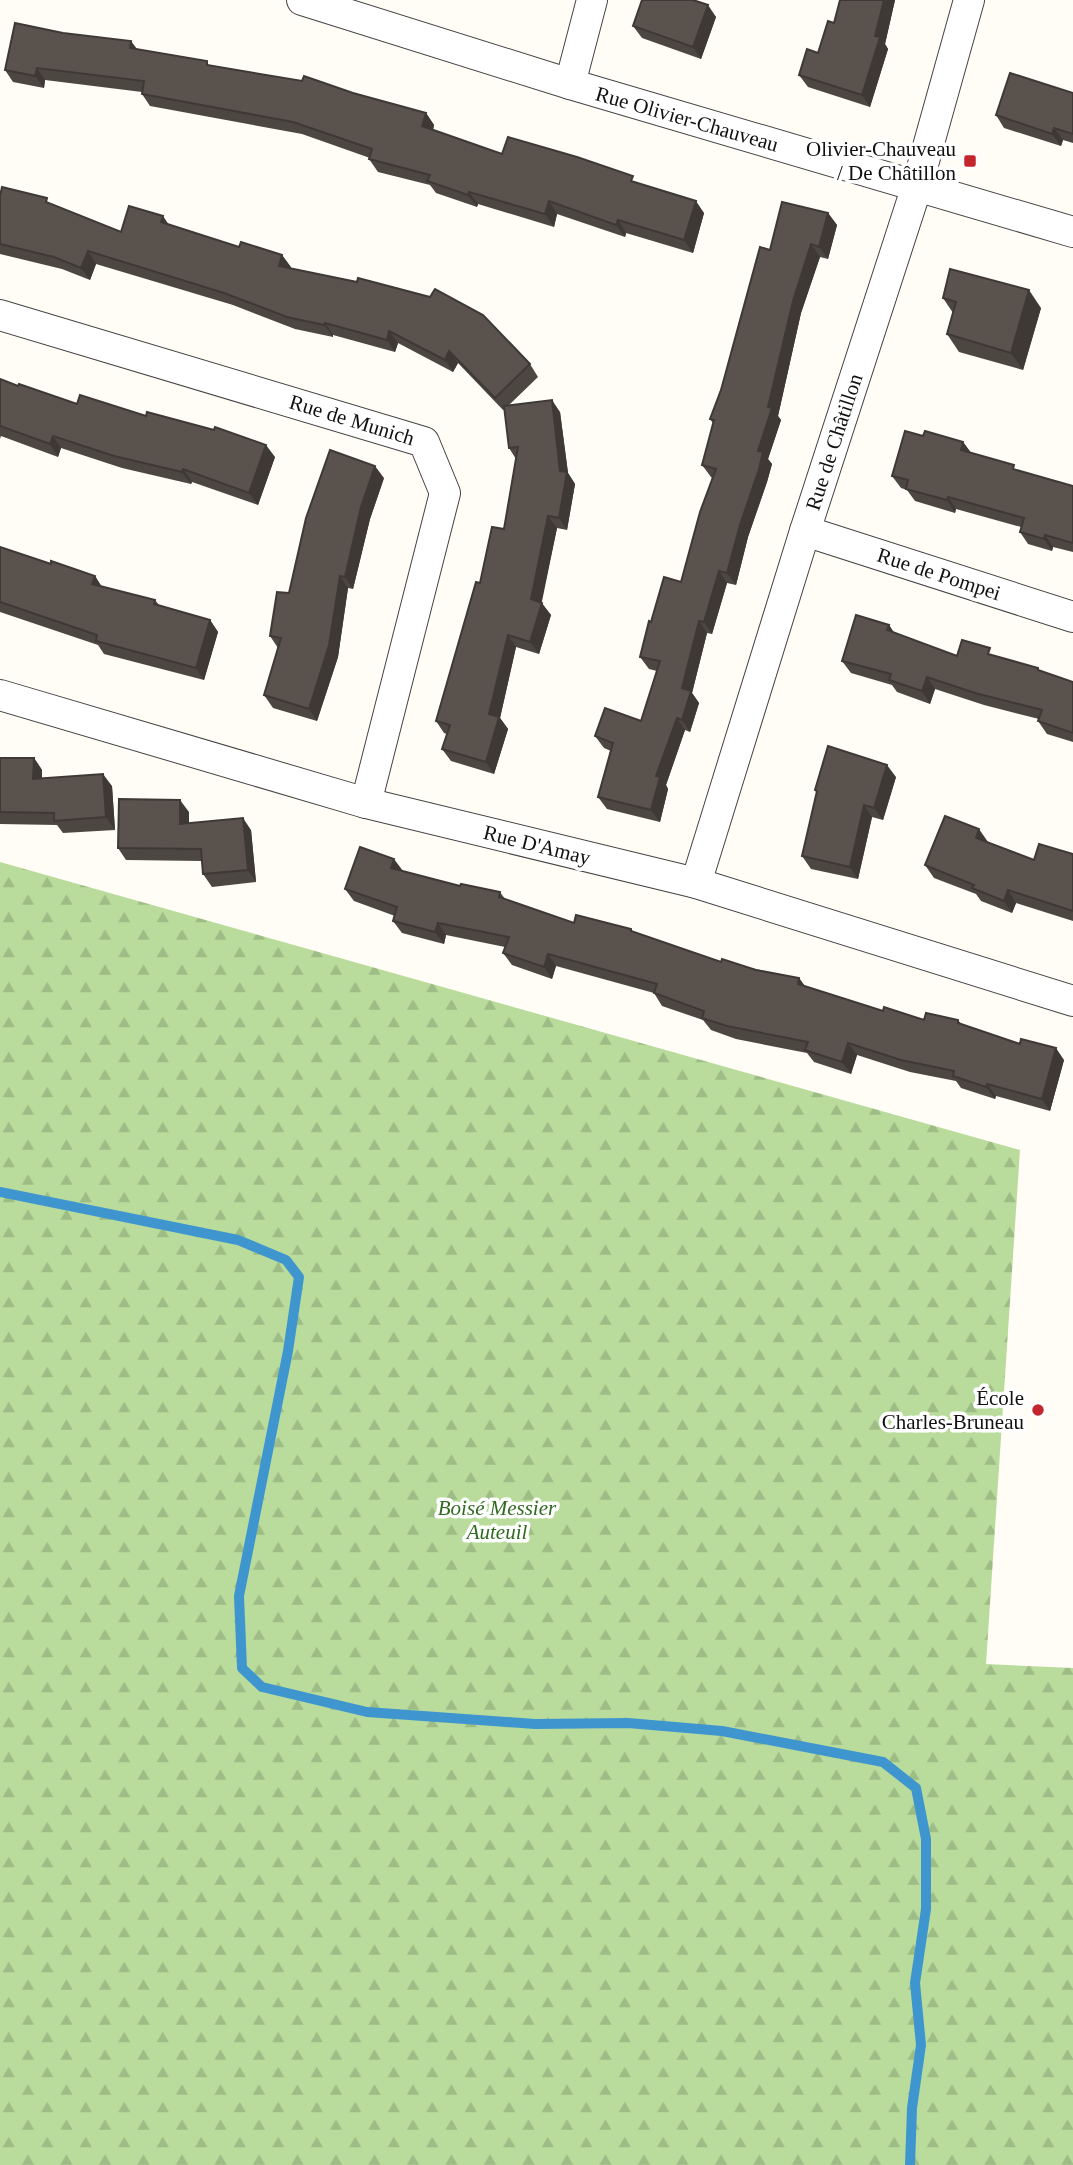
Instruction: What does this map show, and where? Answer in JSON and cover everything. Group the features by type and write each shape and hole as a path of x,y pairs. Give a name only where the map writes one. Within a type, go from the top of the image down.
{"street":[{"name":"Rue Olivier-Chauveau","path":"302,0 569,84 1073,232"},
{"path":"569,84 592,0"},
{"name":"Rue de Châtillon","path":"696,884 805,531 917,186 969,0"},
{"name":"Rue de Munich","path":"0,315 424,442 445,493 366,803"},
{"name":"Rue de Pompei","path":"805,531 1073,617"},
{"name":"Rue D'Amay","path":"0,695 366,803 696,884 1073,1001"}],"green space":[{"name":"Boisé Messier Auteuil","path":"0,862 1020,1150 986,1664 1073,1668 1073,2165 0,2165"}],"building":[{"path":"642,0 693,0 708,5 693,47 633,26"},
{"path":"840,0 884,0 875,36 880,37 862,95 799,75 807,49 818,53 828,21 834,23"},
{"path":"15,23 63,33 131,41 130,48 207,61 207,65 302,81 304,76 426,113 422,126 502,154 508,137 633,176 631,181 696,201 684,240 618,220 616,225 549,201 545,214 469,192 468,195 427,181 430,175 369,159 372,149 293,122 142,94 144,81 37,68 35,76 5,70"},
{"path":"1010,73 1073,93 1073,134 1054,128 1052,134 996,115"},
{"path":"2,187 47,198 46,202 121,232 129,206 163,216 161,222 239,247 241,242 282,255 279,266 357,282 358,278 430,297 435,289 483,315 530,364 495,398 449,351 445,360 389,331 387,340 325,323 324,325 287,317 224,293 88,251 81,268 54,257 0,244"},
{"path":"782,202 828,213 819,247 811,244 793,301 768,407 772,408 758,451 763,452 759,469 727,573 719,571 704,622 699,621 682,688 691,691 682,720 677,718 656,776 660,777 651,810 598,797 613,743 595,736 605,708 641,721 660,661 640,657 649,621 651,622 664,577 681,582 700,512 716,469 702,465 714,420 710,419 721,390 760,247 770,250"},
{"path":"950,269 1029,290 1011,353 947,334 956,302 943,298"},
{"path":"0,379 77,404 80,395 146,416 147,412 214,430 215,427 266,445 249,493 183,469 182,472 114,456 53,436 50,444 0,426"},
{"path":"552,400 560,471 567,472 559,518 548,516 531,599 542,603 530,642 508,635 489,714 499,717 486,762 442,749 450,725 436,721 476,582 480,583 492,527 504,529 518,447 509,448 504,406"},
{"path":"905,431 923,436 925,431 963,442 961,450 1014,465 1013,469 1073,486 1073,543 1045,535 1044,539 1020,532 1024,518 948,497 947,500 906,489 908,480 892,476"},
{"path":"330,450 375,466 361,507 345,577 340,576 329,645 309,709 264,695 281,638 270,636 277,592 289,593 306,518"},
{"path":"0,547 95,576 92,584 155,600 154,604 210,620 196,668 96,641 97,635 0,602"},
{"path":"856,615 889,625 887,630 957,656 962,640 990,648 988,654 1038,668 1073,682 1073,733 1038,721 1042,710 975,693 927,677 922,691 889,680 891,674 842,661"},
{"path":"828,746 887,765 874,808 864,805 850,867 802,856 817,791 815,790"},
{"path":"0,758 34,758 33,779 103,774 106,817 54,821 54,813 0,812"},
{"path":"119,799 180,800 180,824 243,818 248,870 203,874 201,849 118,848"},
{"path":"945,816 979,829 976,838 1034,860 1039,844 1073,854 1073,911 1008,890 1004,901 972,888 974,885 925,865"},
{"path":"360,847 394,859 391,868 460,886 461,884 500,892 499,897 574,923 576,915 631,929 721,962 722,959 756,970 799,978 798,984 883,1011 884,1007 924,1020 926,1013 958,1020 958,1023 1020,1044 1021,1039 1056,1048 1042,1099 987,1084 986,1087 953,1076 954,1071 901,1060 848,1043 842,1062 805,1050 808,1042 727,1026 702,1018 704,1011 654,993 657,984 548,954 544,967 503,953 509,937 438,923 435,932 393,921 397,907 345,889"}],"waterway":[{"path":"0,1192 238,1240 286,1260 299,1277 288,1351 239,1596 242,1668 262,1687 367,1712 535,1724 628,1723 722,1731 883,1762 916,1788 926,1839 926,1909 915,1983 921,2045 912,2108 910,2165"}],"place":[{"name":"Olivier-Chauveau / De Châtillon","path":"970,161"},
{"name":"École Charles-Bruneau","path":"1038,1410"}]}
